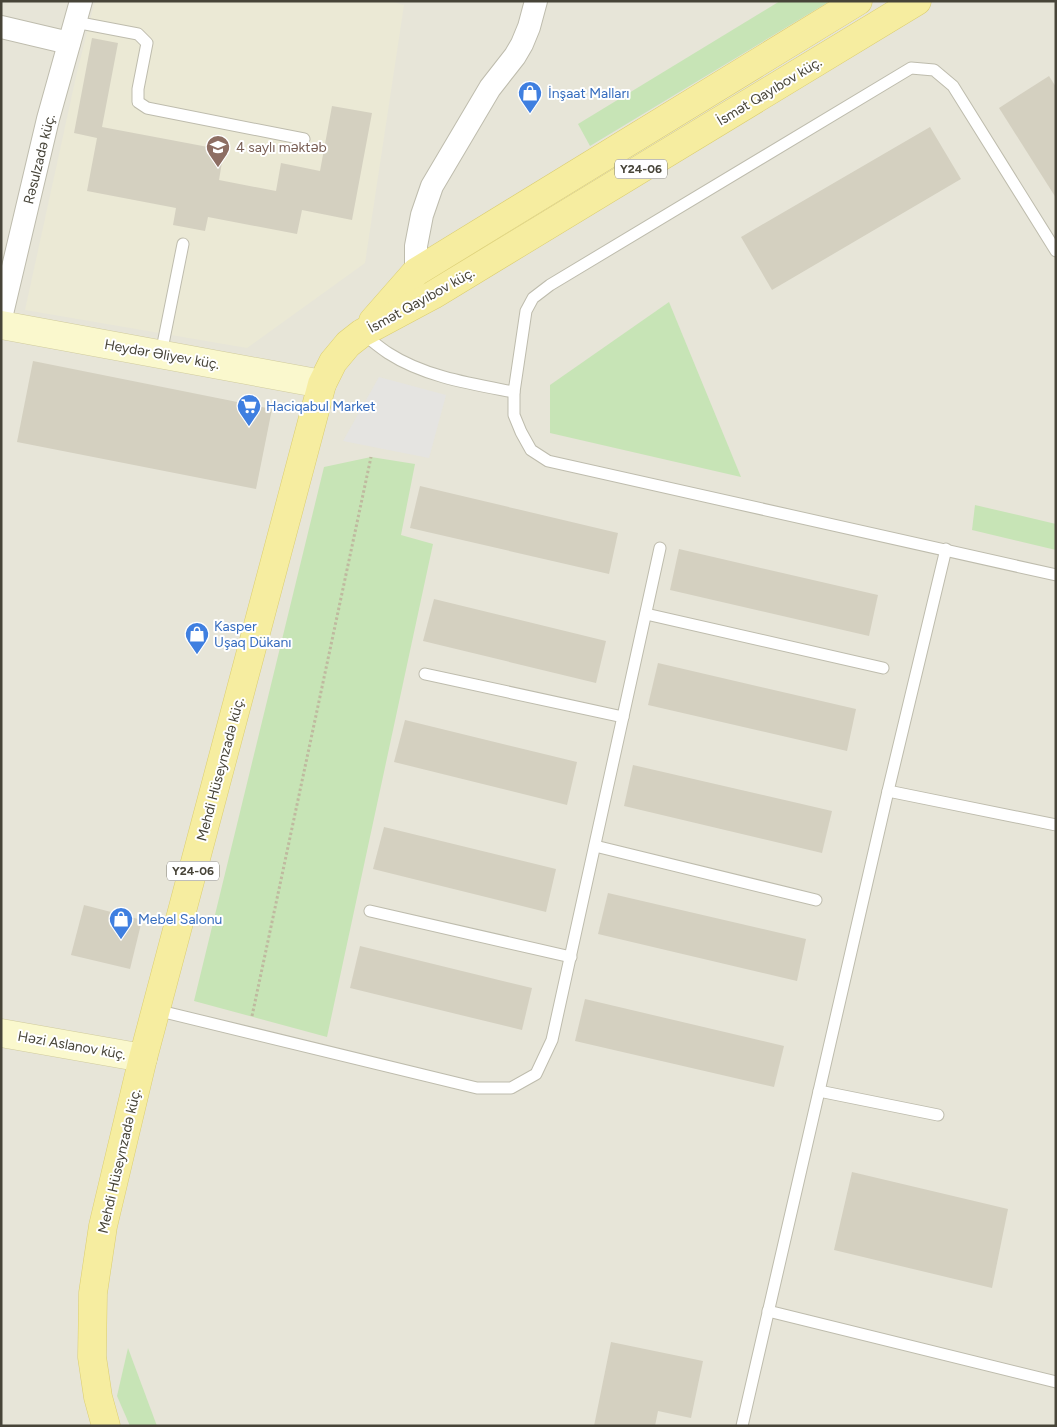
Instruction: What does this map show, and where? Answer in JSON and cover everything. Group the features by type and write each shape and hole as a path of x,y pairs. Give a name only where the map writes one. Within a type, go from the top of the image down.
{"main road":[{"name":"İsmət Qayıbov küç.","path":"362,333 416,272 858,1"},
{"name":"İsmət Qayıbov küç.","path":"362,333 433,295 917,1"},
{"name":"Heydər Əliyev küç.","path":"1,325 322,384"},
{"name":"Mehdi Hüseynzadə küç.","path":"106,1426 98,1397 92,1357 92,1293 103,1226 143,1058 322,384 334,362 348,344 362,333"},
{"name":"Həzi Aslanov küç.","path":"1,1033 143,1058"}],"street":[{"path":"416,272 416,246 422,215 432,186 490,88 522,44 536,1"},
{"path":"1,27 75,22"},
{"name":"Rəsulzadə küç.","path":"1,318 48,119 75,22"}],"lane":[{"path":"75,22 138,34 143,38 147,43 138,89 138,102 147,108 304,139"},
{"path":"1056,251 953,86 934,70 911,68 550,285 533,298 526,311 514,392 514,415 521,432 531,450 548,461 1056,575"},
{"path":"161,354 183,244"},
{"path":"362,333 389,354 420,370 466,383 514,392"},
{"path":"156,1010 477,1088 512,1088 536,1074 552,1040 660,548"},
{"path":"742,1426 946,549"},
{"path":"646,614 883,668"},
{"path":"425,674 623,717"},
{"path":"888,792 1056,825"},
{"path":"595,846 816,900"},
{"path":"370,911 571,957"},
{"path":"819,1091 938,1115"},
{"path":"768,1311 1056,1382"}],"path":[{"path":"252,1017 372,457"}],"shaded area":[{"path":"1,1 1056,1 1056,1426 1,1426"},
{"name":"4 saylı məktəb","path":"95,1 389,1 404,5 365,263 247,348 25,310 77,72"},
{"path":"379,377 446,395 429,458 343,441"}],"green space":[{"path":"780,1 830,1 590,146 578,124"},
{"path":"669,302 741,477 550,433 550,385"},
{"path":"371,457 415,464 401,535 433,544 327,1037 194,1001 324,467"},
{"path":"975,505 1056,524 1056,550 972,530"},
{"path":"128,1348 157,1426 130,1426 117,1396"}],"building":[{"path":"92,38 118,43 102,127 224,150 219,180 276,191 281,163 320,171 332,106 372,113 352,220 302,210 297,234 208,217 205,231 173,225 176,208 87,191 97,138 74,133"},
{"path":"1049,76 1056,87 1056,198 999,108"},
{"path":"930,127 961,179 772,290 741,237"},
{"path":"33,361 272,409 256,489 17,442"},
{"path":"420,486 618,533 609,574 410,528"},
{"path":"679,549 878,595 869,636 670,590"},
{"path":"434,599 606,641 596,683 423,641"},
{"path":"658,663 856,709 847,751 648,705"},
{"path":"405,720 577,762 567,805 394,762"},
{"path":"633,765 832,811 822,853 624,806"},
{"path":"384,827 556,869 546,912 373,869"},
{"path":"608,893 806,939 797,981 598,934"},
{"path":"84,905 142,920 130,969 71,955"},
{"path":"360,946 532,988 522,1030 350,988"},
{"path":"585,999 784,1046 774,1087 575,1041"},
{"path":"852,1172 1008,1209 992,1288 834,1250"},
{"path":"611,1342 703,1361 691,1418 658,1411 655,1426 594,1426"}],"place":[{"name":"İnşaat Malları","path":"530,114"},
{"name":"4 saylı məktəb","path":"218,168"},
{"name":"Haciqabul Market","path":"249,427"},
{"name":"Kasper Uşaq Dükanı","path":"197,655"},
{"name":"Mebel Salonu","path":"121,940"}]}
